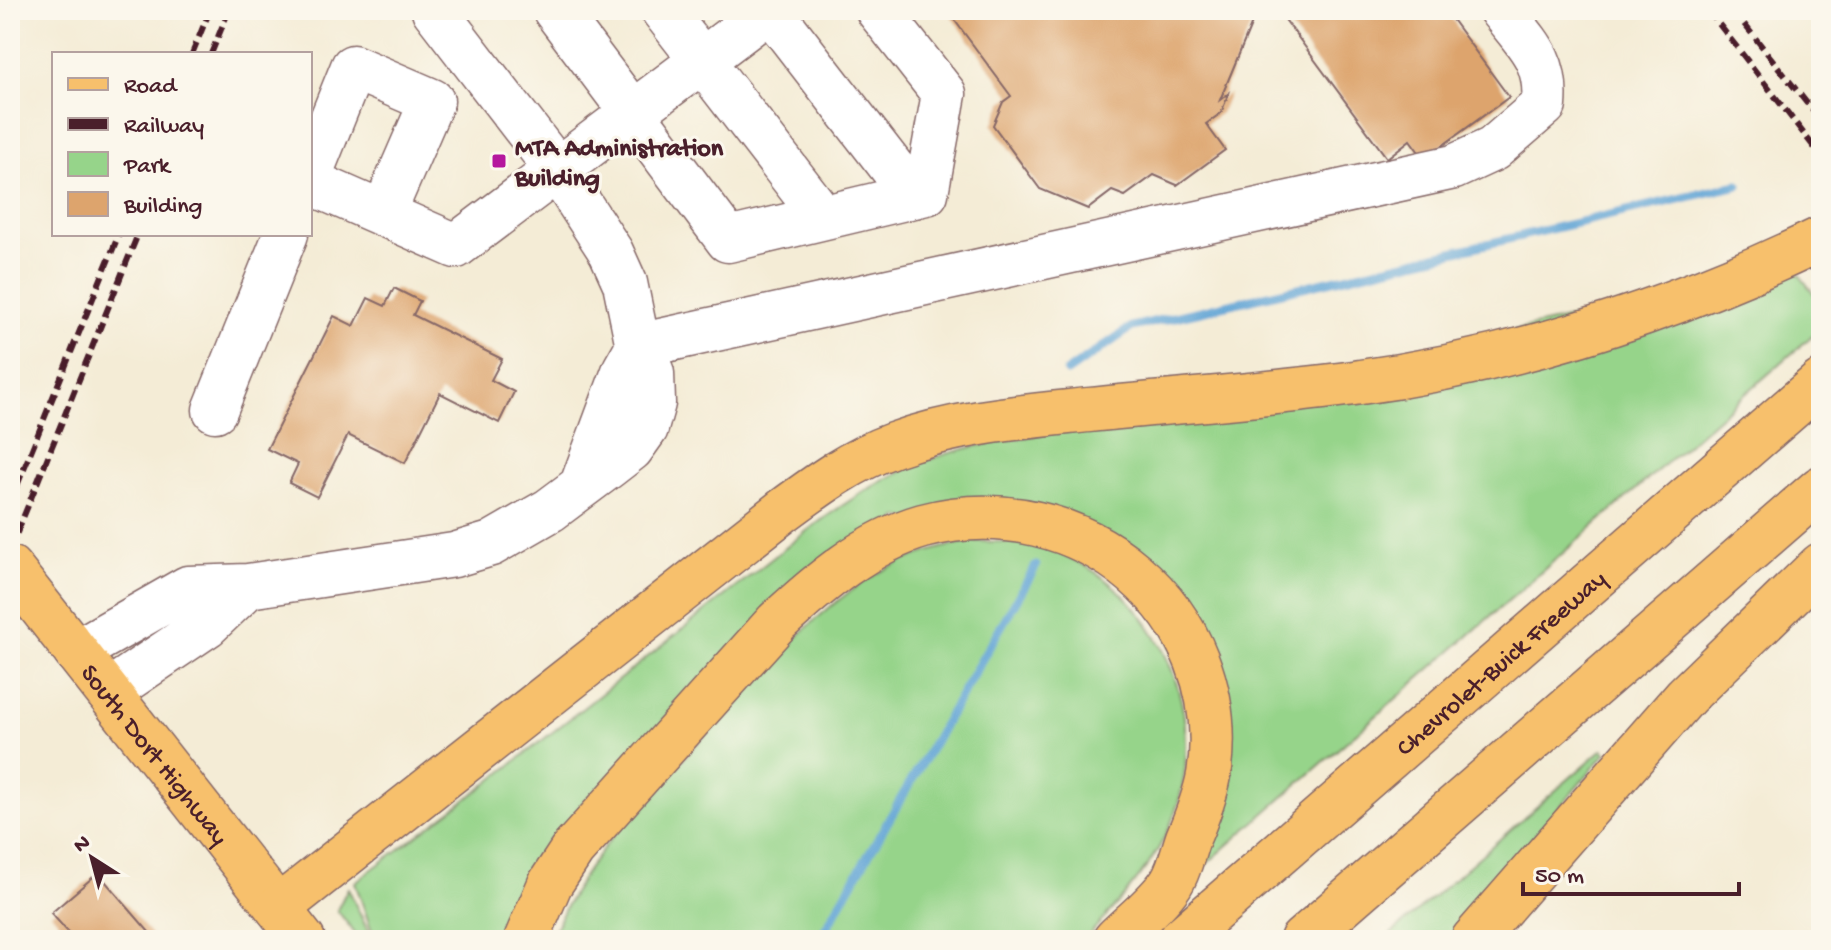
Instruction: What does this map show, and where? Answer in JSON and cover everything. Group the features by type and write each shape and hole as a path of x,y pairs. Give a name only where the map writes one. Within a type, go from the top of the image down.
{"main road":[{"path":"290,924 784,510 821,482 880,450 968,424 1355,383 1456,364 1598,328 1803,248"},
{"name":"Chevrolet-Buick Freeway","path":"1180,940 1821,382"},
{"path":"1302,940 1821,488"},
{"path":"526,940 550,884 573,849 777,622 811,590 850,562 921,527 963,518 1006,517 1046,524 1079,536 1138,575 1181,628 1197,663 1210,737 1209,773 1201,808 1171,883 1115,940"},
{"path":"1473,940 1686,696 1821,565"},
{"name":"South Dort Highway","path":"10,568 290,924"}],"lane":[{"path":"76,652 188,588 248,586 454,555 491,544 550,510 582,485 625,369 638,346 634,313 620,273 559,172 434,10"},
{"path":"555,10 728,240 926,193 944,94 878,10"},
{"path":"663,10 823,217"},
{"path":"312,183 456,246 559,172 770,10 914,196"},
{"path":"638,346 1454,167 1493,149 1544,105 1546,81 1539,58 1501,10"},
{"path":"312,169 353,67 432,101 383,214"},
{"path":"215,410 285,236"},
{"path":"108,692 207,625 248,586"}],"green space":[{"path":"1795,269 1821,303 1821,328 1196,873 1219,803 1142,555 899,517 509,940 380,940 371,929 355,882 492,780 808,530 860,494 909,468 989,443"},
{"path":"972,541 1011,542 1050,550 1088,568 1121,593 1148,625 1168,661 1181,700 1186,741 1183,783 1171,823 1145,868 1089,935 1083,940 551,940 581,880 623,824 804,630 844,596 878,573 916,556"},
{"path":"1603,749 1606,753 1446,940 1384,940"},
{"path":"348,888 372,940 360,940 337,910"}],"building":[{"path":"947,10 1265,10 1254,18 1220,100 1229,93 1221,113 1206,124 1225,150 1177,185 1154,175 1125,196 1112,191 1088,209 1040,189 993,125 1003,102 1011,96"},
{"path":"1278,10 1445,10 1509,97 1424,159 1410,140 1387,158"},
{"path":"394,288 420,301 413,315 502,359 491,380 514,392 499,423 440,393 405,463 348,435 317,497 289,483 298,464 267,449 334,316 354,326 368,298 385,306"},
{"path":"98,873 156,940 75,940 51,913"}],"waterway":[{"path":"1067,372 1132,327 1738,185"},
{"path":"819,940 1036,566"}],"railway":[{"path":"193,52 210,10"},
{"path":"212,52 229,10"},
{"path":"1708,10 1821,156"},
{"path":"1733,10 1821,121"},
{"path":"10,503 118,236"},
{"path":"10,550 137,236"}],"place":[{"name":"MTA Administration Building","path":"499,161"}]}
